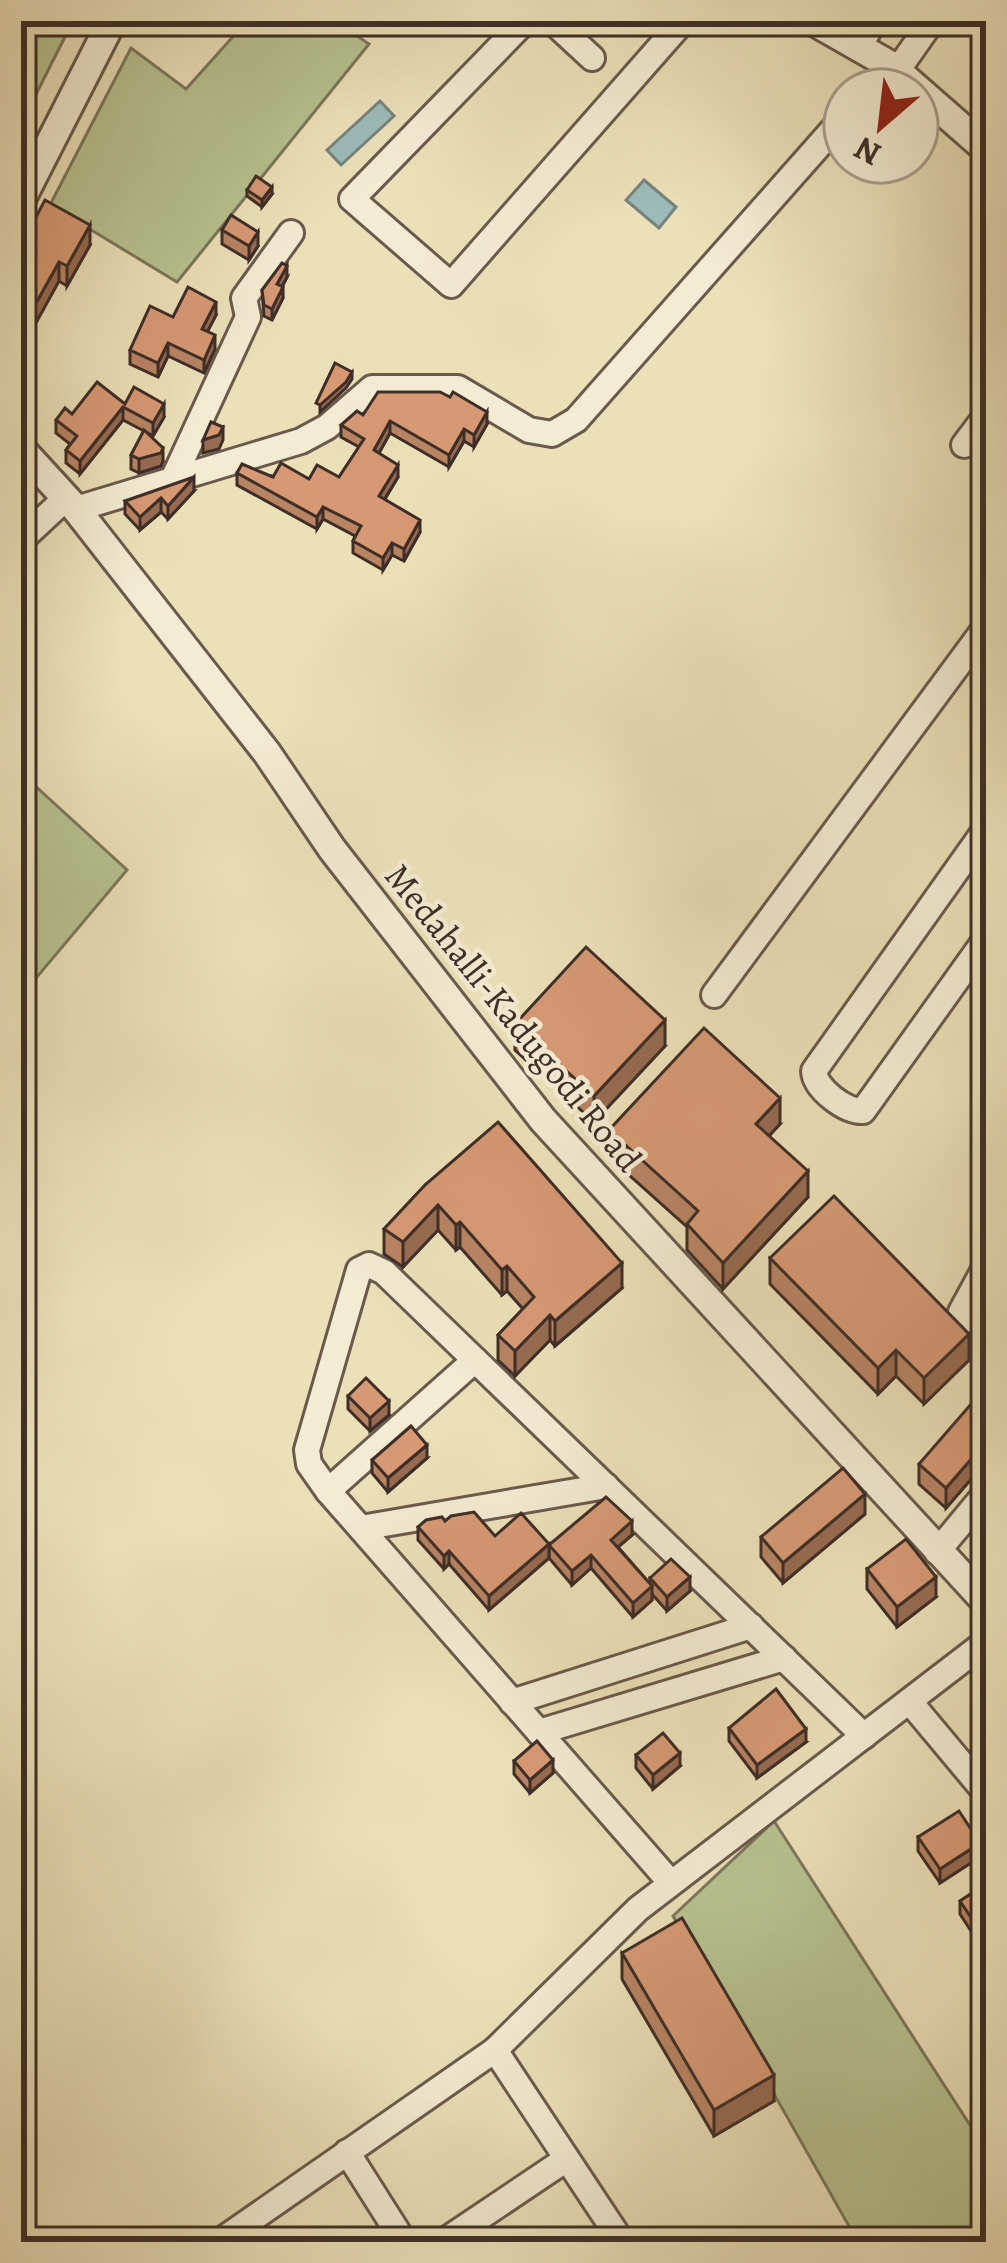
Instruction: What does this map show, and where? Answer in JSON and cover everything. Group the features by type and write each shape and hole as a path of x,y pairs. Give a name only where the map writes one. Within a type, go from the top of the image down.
{"street":[{"path":"21,200 112,21"},
{"path":"524,21 352,199 451,286 683,21"},
{"path":"552,21 592,58"},
{"path":"813,21 891,66"},
{"path":"860,47 874,21"},
{"path":"896,66 932,21"},
{"path":"941,109 986,148"},
{"path":"21,540 71,504 301,441 327,427 372,388 458,388 529,430 552,434 576,420 821,143"},
{"path":"174,477 248,317 244,298 290,233"},
{"path":"964,446 986,416"},
{"name":"Medahalli-Kadugodi Road","path":"21,449 71,504 267,753 332,849 543,1120 986,1601"},
{"path":"714,995 986,627"},
{"path":"986,829 814,1071 817,1084 852,1111 863,1111 986,940"},
{"path":"671,1883 309,1464 307,1450 359,1270 369,1265 384,1272 864,1736"},
{"path":"986,1267 962,1312 986,1337"},
{"path":"328,1491 475,1360"},
{"path":"361,1528 606,1486"},
{"path":"937,1552 986,1493"},
{"path":"512,1702 751,1626"},
{"path":"219,2242 495,2050 638,1909 986,1642"},
{"path":"538,1732 784,1658"},
{"path":"910,1702 986,1793"},
{"path":"495,2050 622,2242"},
{"path":"347,2152 404,2242"},
{"path":"443,2242 565,2159"}],"green space":[{"path":"21,21 73,21 21,124"},
{"path":"247,21 335,21 369,44 177,282 50,205 131,48 186,89"},
{"path":"21,773 127,870 21,996"},
{"path":"774,1821 986,2150 986,2242 858,2242 673,1916"}],"water":[{"path":"380,101 394,116 341,165 327,150"},
{"path":"644,180 676,207 659,228 626,200"}],"building":[{"path":"256,176 272,187 262,200 247,190"},
{"path":"45,200 90,225 67,266 59,262 21,330 21,245"},
{"path":"231,215 258,232 249,246 222,230"},
{"path":"282,263 287,266 277,284 283,287 272,309 264,305 262,290"},
{"path":"188,287 216,302 202,329 215,335 204,360 168,343 158,363 130,350 150,306 173,317"},
{"path":"335,363 352,372 320,405 316,403"},
{"path":"97,382 125,404 134,387 164,404 153,423 123,407 80,461 66,450 77,436 56,420 65,408 72,414"},
{"path":"378,392 440,392 450,397 453,392 487,412 474,435 464,429 449,455 390,421 374,450 398,465 379,496 420,520 404,549 392,543 383,558 353,541 361,526 323,507 317,517 237,473 242,464 273,477 281,463 309,479 317,465 339,477 364,439 341,425 357,411 363,415"},
{"path":"211,422 223,427 219,435 203,440"},
{"path":"144,430 163,448 161,453 139,459 131,455"},
{"path":"194,477 168,506 161,498 140,517 125,501"},
{"path":"586,947 665,1020 594,1096 515,1024"},
{"path":"704,1028 780,1098 756,1124 808,1171 723,1263 687,1224 698,1211 609,1130"},
{"path":"498,1122 622,1263 555,1321 550,1315 515,1351 498,1335 534,1297 507,1266 502,1270 460,1222 456,1225 438,1205 403,1242 384,1229 426,1184"},
{"path":"834,1196 969,1334 924,1378 896,1350 878,1368 770,1258"},
{"path":"366,1378 389,1401 370,1418 348,1396"},
{"path":"978,1396 986,1403 986,1442 946,1488 919,1464"},
{"path":"411,1426 427,1445 388,1478 372,1460"},
{"path":"843,1468 865,1494 783,1563 761,1537"},
{"path":"606,1497 632,1521 611,1540 652,1586 633,1603 591,1555 572,1571 549,1545"},
{"path":"474,1512 495,1536 521,1513 549,1544 489,1596 449,1551 444,1556 418,1527 426,1520 442,1517 445,1521"},
{"path":"906,1539 936,1577 897,1607 867,1569"},
{"path":"671,1559 690,1577 667,1597 650,1578"},
{"path":"776,1689 806,1729 757,1765 729,1728"},
{"path":"663,1733 680,1753 653,1775 636,1755"},
{"path":"537,1741 553,1760 530,1780 514,1761"},
{"path":"959,1811 980,1843 940,1869 918,1837"},
{"path":"986,1884 986,1940 960,1901"},
{"path":"682,1918 774,2075 714,2110 622,1953"}]}
